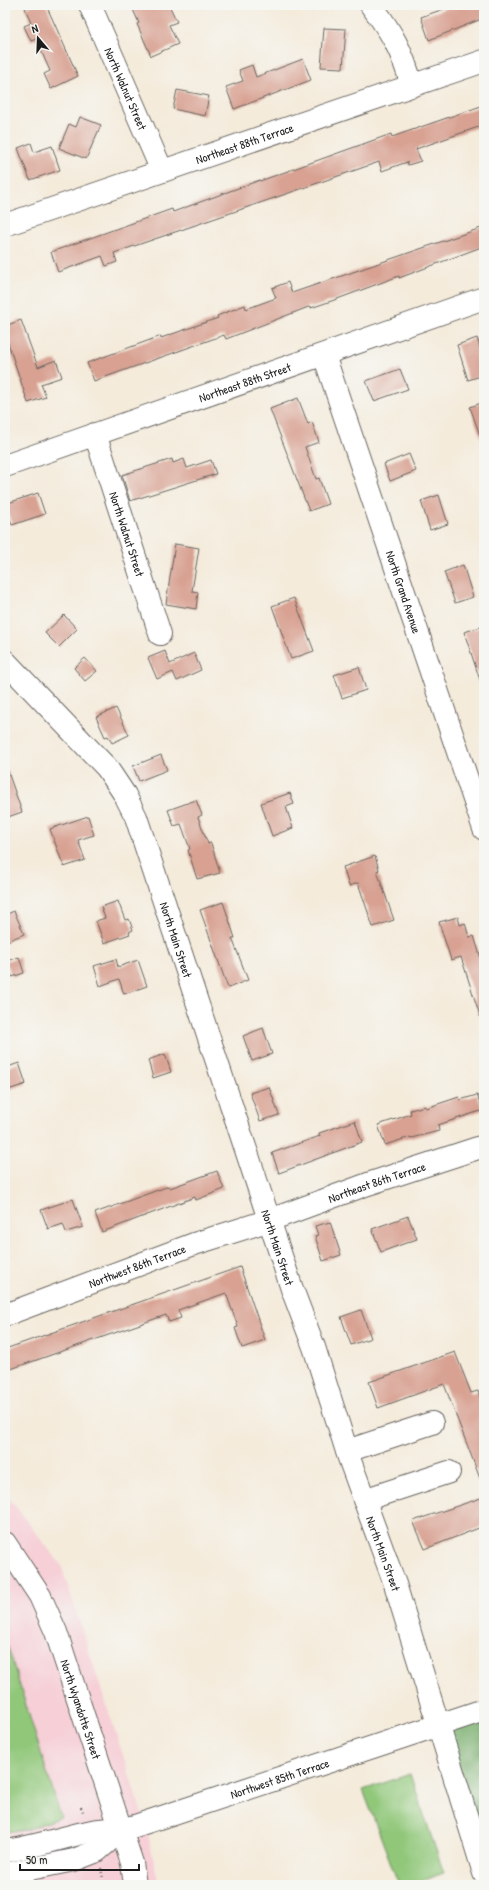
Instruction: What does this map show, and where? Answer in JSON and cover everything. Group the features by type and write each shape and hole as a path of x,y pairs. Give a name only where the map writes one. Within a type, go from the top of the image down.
{"street":[{"name":"North Walnut Street","path":"90,5 162,171"},
{"path":"371,5 391,32 404,57 412,86"},
{"name":"Northeast 88th Terrace","path":"5,225 484,61"},
{"name":"Northeast 88th Street","path":"5,466 484,298"},
{"name":"North Grand Avenue","path":"324,355 484,829"},
{"name":"North Walnut Street","path":"95,434 160,634"},
{"name":"North Main Street","path":"5,661 107,768 125,795 136,817 292,1289 314,1347 347,1451 395,1584 484,1873"},
{"name":"Northeast 86th Terrace","path":"270,1220 368,1184 484,1146"},
{"name":"Northwest 86th Terrace","path":"5,1315 194,1244 270,1220"},
{"path":"347,1451 432,1423"},
{"path":"364,1500 449,1472"},
{"name":"North Wyandotte Street","path":"5,1543 40,1596 56,1632 132,1863 134,1885"},
{"name":"Northwest 85th Terrace","path":"121,1830 484,1710"},
{"path":"5,1851 20,1849 94,1830 121,1830"},
{"path":"5,1874 74,1860 97,1850 121,1830"}],"shaded area":[{"path":"5,1493 61,1565 146,1826 159,1885 5,1885"}],"green space":[{"path":"5,1638 61,1817 26,1830 5,1832"},
{"path":"484,1710 484,1873 438,1726"},
{"path":"410,1774 444,1873 410,1885 403,1885 397,1880 363,1790"},
{"path":"98,1878 94,1885 66,1885"}],"building":[{"path":"33,5 46,5 78,76 51,89 44,74 50,71 36,39 31,41 24,26 31,23 25,8"},
{"path":"131,5 169,5 177,22 169,25 178,44 151,56 137,24 139,23"},
{"path":"455,5 484,5 484,18 429,40 421,17"},
{"path":"324,28 346,29 343,68 321,67"},
{"path":"303,59 311,80 234,109 226,87 243,81 239,70 252,65 256,77"},
{"path":"177,90 209,96 205,116 173,109"},
{"path":"484,105 484,125 416,149 421,161 408,165 407,162 382,171 379,162 114,253 117,262 106,266 102,256 58,272 51,252 172,209 173,212 391,134 392,137"},
{"path":"80,117 101,125 86,159 59,148 69,124 76,127"},
{"path":"31,143 34,152 52,146 60,170 30,180 18,148"},
{"path":"484,227 484,246 399,278 399,276 311,308 311,306 226,339 224,335 94,381 87,363 161,336 161,338 218,318 217,316 245,305 246,309 276,298 272,288 288,282 292,293"},
{"path":"21,320 38,367 56,360 62,377 41,384 46,397 28,403 5,334 5,326"},
{"path":"477,338 484,359 484,375 468,380 457,345"},
{"path":"400,369 408,389 374,401 366,381"},
{"path":"298,398 308,424 312,422 319,442 305,447 316,479 319,478 328,504 309,511 270,409"},
{"path":"484,402 484,441 482,441 470,407"},
{"path":"409,454 416,471 390,481 384,464"},
{"path":"172,459 173,463 184,459 187,468 211,460 216,474 130,501 122,475"},
{"path":"38,493 45,514 12,525 5,504"},
{"path":"439,495 448,524 430,530 421,501"},
{"path":"175,544 199,548 192,591 198,592 196,609 166,604"},
{"path":"463,565 473,597 455,603 444,572"},
{"path":"294,598 314,651 291,659 272,606"},
{"path":"64,615 77,629 59,647 45,633"},
{"path":"484,626 484,685 482,686 464,632"},
{"path":"165,651 170,664 194,653 201,670 177,681 173,672 157,679 148,658"},
{"path":"85,658 97,671 85,681 74,668"},
{"path":"359,667 366,690 342,698 334,675"},
{"path":"116,708 129,735 112,743 108,736 105,737 96,717"},
{"path":"161,755 167,770 139,781 133,766"},
{"path":"5,769 7,769 22,812 5,818"},
{"path":"290,793 294,804 286,807 293,828 272,836 261,803"},
{"path":"196,800 202,815 198,817 208,844 211,843 220,873 197,879 188,850 190,849 181,824 174,826 168,810"},
{"path":"88,816 94,835 78,840 85,860 64,867 50,829"},
{"path":"375,856 379,870 377,871 394,920 373,927 358,883 349,886 343,867"},
{"path":"118,901 125,920 129,919 133,930 129,932 130,934 104,943 96,921 105,918 101,907"},
{"path":"223,902 235,938 232,938 248,980 228,988 200,910"},
{"path":"14,911 24,934 5,942 5,915"},
{"path":"458,917 460,925 465,923 469,937 474,936 484,968 484,1019 481,1019 461,957 451,960 439,922"},
{"path":"19,957 24,973 12,977 6,961"},
{"path":"116,959 118,967 138,960 147,986 124,994 119,979 100,986 94,966"},
{"path":"263,1028 272,1054 252,1061 243,1036"},
{"path":"165,1054 171,1072 153,1078 148,1060"},
{"path":"19,1063 26,1084 8,1090 5,1083 5,1068"},
{"path":"269,1087 279,1115 260,1121 250,1093"},
{"path":"477,1095 483,1110 438,1125 439,1131 410,1137 385,1145 378,1125 411,1114 410,1110 425,1106 426,1108 459,1097 460,1100"},
{"path":"355,1121 362,1142 279,1173 272,1153 320,1136 319,1133"},
{"path":"217,1171 224,1189 196,1200 195,1197 102,1232 95,1213 169,1186 170,1188"},
{"path":"73,1199 83,1227 66,1232 63,1224 48,1229 41,1210"},
{"path":"408,1216 417,1239 381,1252 372,1229"},
{"path":"330,1222 341,1255 323,1261 315,1236 318,1235 315,1226"},
{"path":"240,1267 265,1340 242,1348 235,1328 238,1327 226,1293 178,1310 181,1318 169,1322 166,1315 5,1371 5,1349"},
{"path":"361,1310 371,1338 351,1345 341,1317"},
{"path":"455,1352 471,1393 478,1391 484,1410 484,1489 444,1384 378,1408 369,1382"},
{"path":"484,1497 484,1526 425,1549 413,1521"}]}
